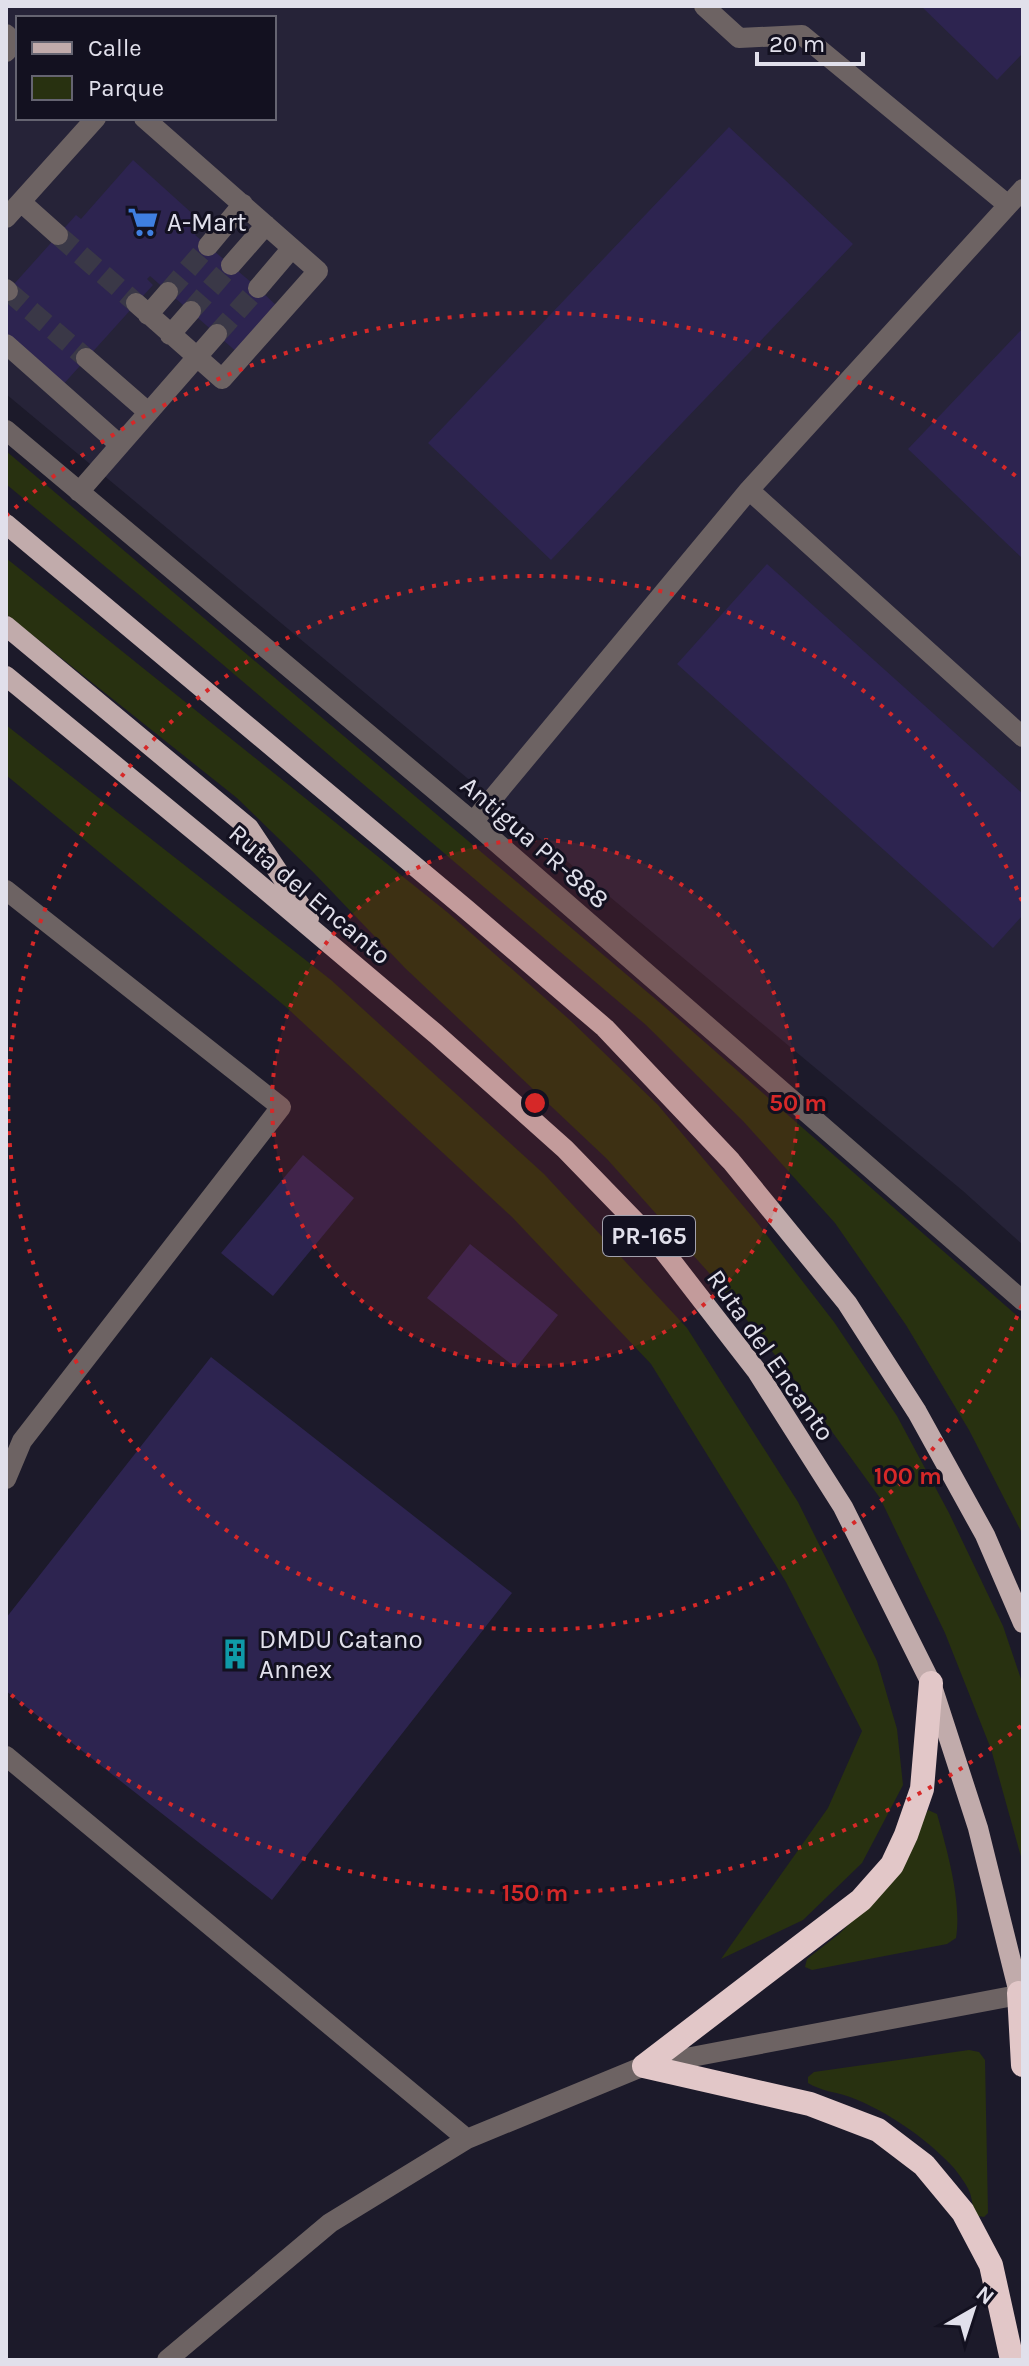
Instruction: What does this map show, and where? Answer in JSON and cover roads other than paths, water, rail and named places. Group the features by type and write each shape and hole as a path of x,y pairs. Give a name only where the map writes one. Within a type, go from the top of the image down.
{"highway":[{"path":"644,2066 861,1900 892,1865 922,1789 931,1683"},
{"name":"PR-165","path":"1022,1993 1023,2065"},
{"path":"644,2066 810,2104 878,2130 924,2165 963,2212 991,2265 1012,2360"}],"main road":[{"path":"6,524 605,1028 731,1161 847,1303 909,1400 985,1535 1023,1623"},
{"path":"6,626 249,828 321,936"},
{"name":"Ruta del Encanto","path":"6,676 321,936 565,1149 663,1250 756,1370 843,1507 931,1683 978,1828 1022,1993"}],"street":[{"path":"704,6 739,38 802,35 1008,205"},
{"path":"6,34 14,42 6,52"},
{"path":"6,218 94,120"},
{"path":"146,120 318,271 222,379 142,309 168,292"},
{"path":"473,822 749,490 1023,189"},
{"path":"21,202 58,235"},
{"path":"208,246 243,204"},
{"path":"231,265 266,225"},
{"path":"258,288 292,248"},
{"path":"170,335 191,311"},
{"path":"79,492 217,334"},
{"path":"6,344 120,445"},
{"path":"86,358 148,412"},
{"name":"Antigua PR-888","path":"6,430 473,822 1023,1301"},
{"path":"749,490 1023,737"},
{"path":"6,890 281,1107 22,1441 6,1479"},
{"path":"6,1756 467,2139"},
{"path":"167,2360 330,2223 467,2139 644,2066 1022,1993"}],"tunnel":[{"path":"58,235 136,303"},
{"path":"168,292 208,246"},
{"path":"191,311 231,265"},
{"path":"217,334 258,288"},
{"path":"8,291 86,358"}],"place":[{"name":"A-Mart","path":"143,222"},
{"name":"DMDU Catano Annex","path":"235,1654"}]}
